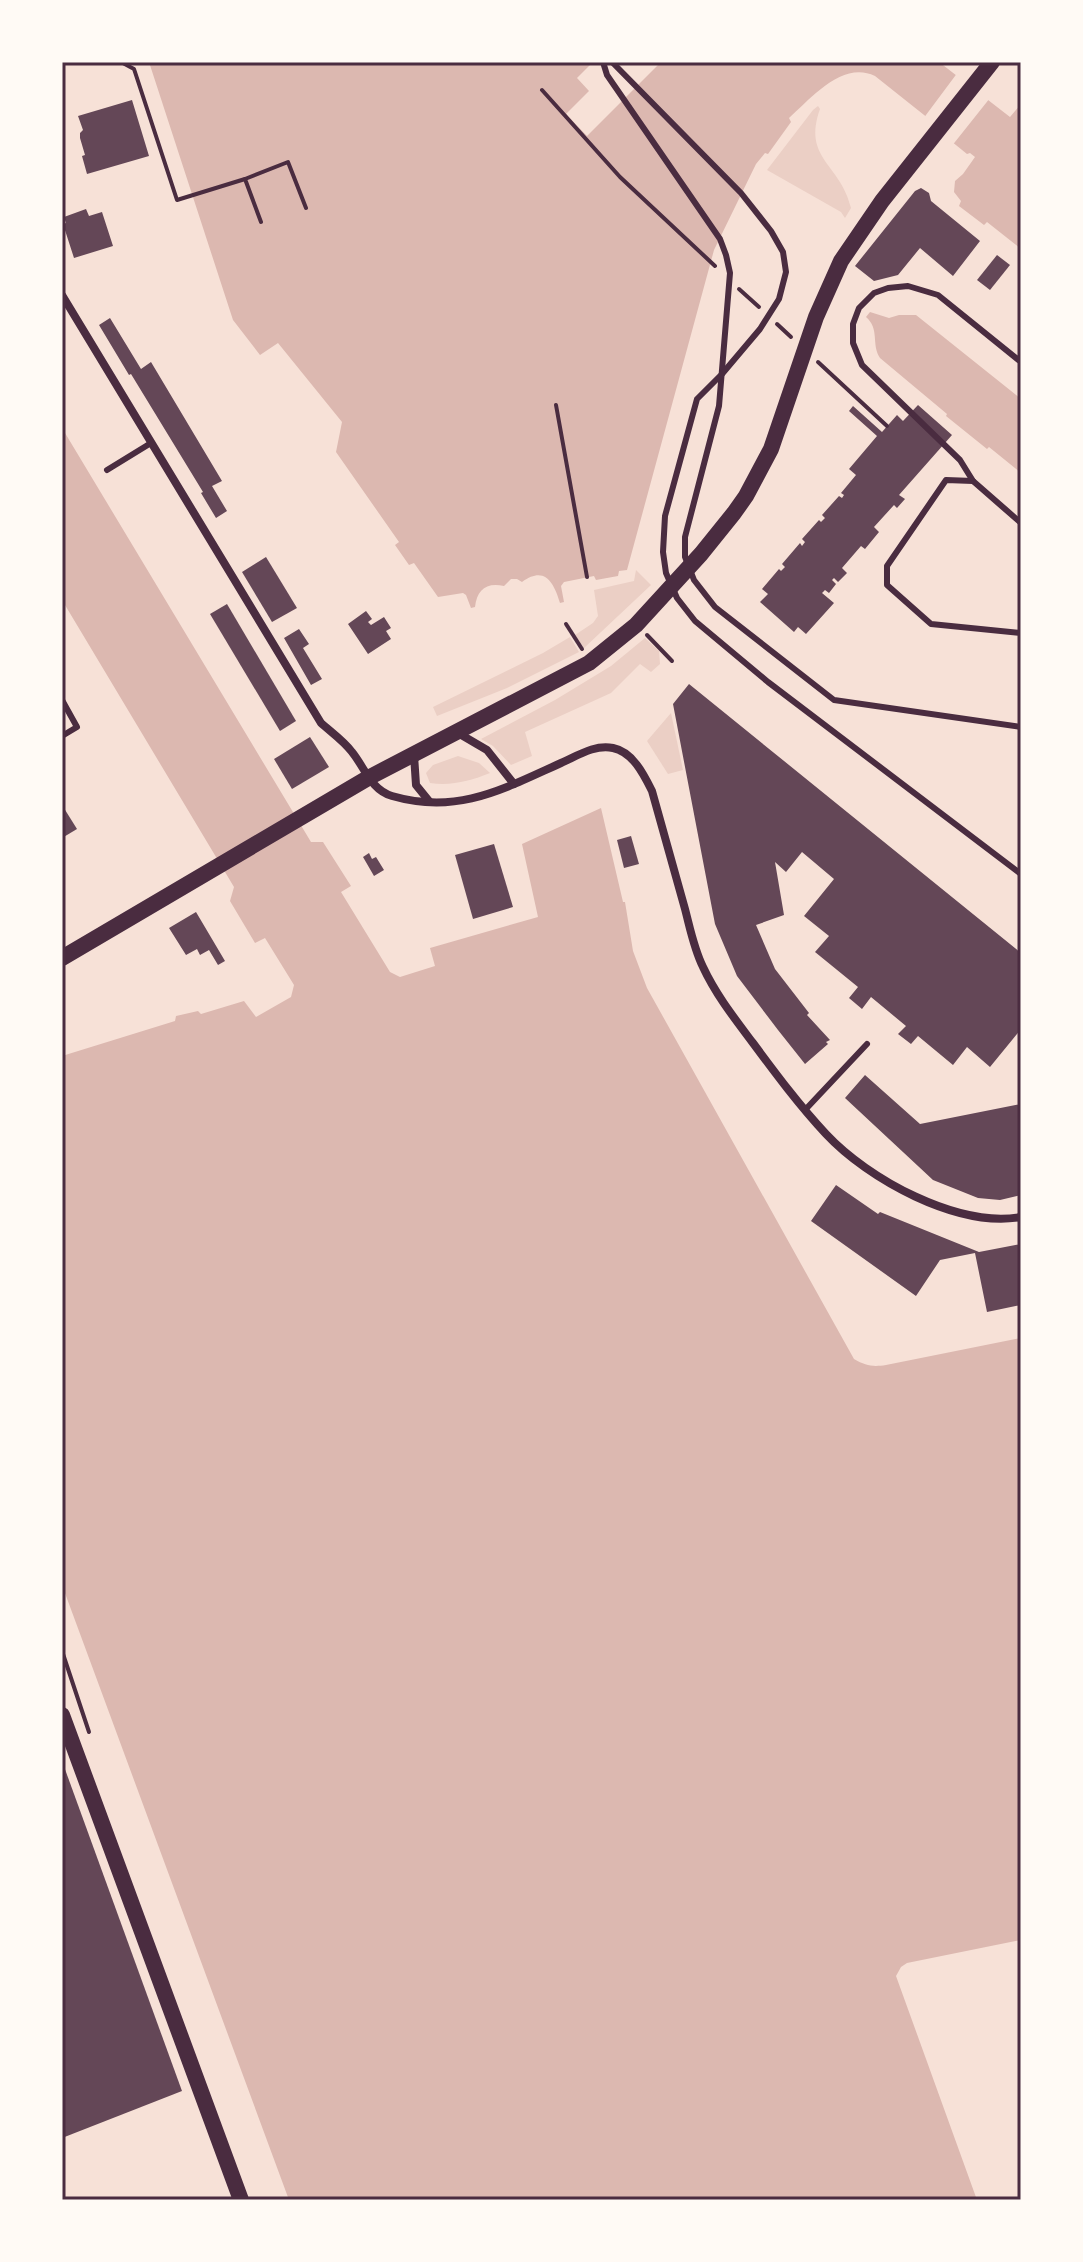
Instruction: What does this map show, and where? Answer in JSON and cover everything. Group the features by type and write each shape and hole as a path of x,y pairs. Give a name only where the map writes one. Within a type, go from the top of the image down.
{"main road":[{"path":"62,958 368,778 589,663 636,625 734,513 757,477 771,449 816,317 841,261 906,169 992,62"},
{"path":"62,1715 241,2200"}],"street":[{"path":"62,295 321,723 351,751 373,785 390,796 442,804 490,795 594,748 614,748 629,757 642,771 652,791 701,965 717,993 782,1083 827,1136 858,1162 933,1205 968,1216 1021,1217"},
{"path":"457,732 487,750 514,784"},
{"path":"414,755 416,785 429,802"}],"lane":[{"path":"603,62 607,75 720,239 730,273 719,406 688,525 685,557 694,580 715,607 834,700 1021,727"},
{"path":"612,62 741,193 771,231 783,252 786,272 779,299 760,329 697,399 665,516 663,552 666,573 677,598 695,621 768,682 1021,874"},
{"path":"1021,362 938,295 908,286 874,293 859,308 853,324 853,343 862,365 960,460 973,481 1021,523"},
{"path":"107,470 151,443"},
{"path":"973,481 946,480 887,566 887,585 931,624 1021,633"},
{"path":"62,700 77,727 62,736"},
{"path":"805,1110 867,1044"}],"path":[{"path":"121,62 134,69 177,200 288,162 306,208"},
{"path":"542,90 620,177 724,275"},
{"path":"245,179 261,222"},
{"path":"736,285 759,307"},
{"path":"771,318 794,340"},
{"path":"817,361 887,426"},
{"path":"556,405 587,577"},
{"path":"566,624 584,652"},
{"path":"659,647 672,661"}],"shaded area":[{"path":"149,62 939,62 1010,117 1021,104 1021,249 987,222 984,225 959,206 961,201 954,192 955,181 975,157 951,141 953,138 875,76 863,72 851,73 828,84 789,118 791,122 768,154 765,153 756,164 714,250 627,570 619,571 618,576 596,580 594,576 564,582 561,586 564,602 560,603 555,589 543,576 530,577 522,582 511,579 504,586 487,586 478,596 475,607 471,608 463,593 438,597 414,563 409,565 395,545 399,542 336,452 342,422 278,343 260,355 233,320"},
{"path":"818,106 816,139 819,151 846,193 851,208 845,218 841,212 767,170"},
{"path":"870,312 889,318 916,315 1021,399 1021,473 946,416 880,358 873,326 866,317"},
{"path":"62,428 311,842 323,842 351,886 341,892 390,972 400,977 435,966 430,948 538,917 522,844 601,808 625,902 633,951 647,988 854,1359 866,1365 881,1366 1021,1338 1021,1940 907,1963 896,1976 977,2200 289,2200 62,1585 62,1056 175,1021 176,1016 198,1011 201,1014 244,1001 256,1017 291,997 294,985 265,938 255,943 230,901 234,887 62,600"},
{"path":"636,570 651,585 584,648 575,635 598,616 594,590 634,581"},
{"path":"570,637 579,652 507,688 437,716 433,707"},
{"path":"645,638 659,651 660,664 651,672 640,664 611,693 525,732 532,756 511,765 493,746 481,739 611,666"},
{"path":"671,713 683,770 668,774 647,741"},
{"path":"458,756 479,763 490,773 461,782 430,783 426,773 433,765"}],"pier":[{"path":"593,62 661,62 587,136 566,114 589,91 577,78"},
{"path":"958,72 990,98 951,147 948,139 923,119"}],"building":[{"path":"132,100 149,156 87,174 80,138 83,130 78,116"},
{"path":"921,188 929,193 931,201 980,241 953,276 920,248 898,275 874,281 855,266 915,191"},
{"path":"86,209 89,216 102,212 113,246 74,258 63,224 66,223 64,217"},
{"path":"997,255 1010,265 990,290 977,280"},
{"path":"110,318 141,369 151,362 222,481 212,486 227,511 216,518 99,325"},
{"path":"918,405 952,435 899,495 905,499 897,508 894,505 874,527 879,532 865,549 861,546 842,568 847,573 838,582 834,578 832,580 836,584 829,593 825,590 822,593 834,603 806,634 798,627 794,632 760,602 768,594 762,589 779,569 781,571 785,567 782,564 800,543 802,546 805,542 802,539 819,520 821,522 825,518 822,515 839,496 842,498 844,495 841,493 856,475 849,469 877,436 849,411 853,406 882,432 897,415 903,421"},
{"path":"266,557 297,608 272,622 242,572"},
{"path":"227,604 296,721 280,731 210,614"},
{"path":"366,611 372,619 368,622 371,625 384,617 391,628 386,631 391,639 368,654 348,624"},
{"path":"299,629 309,644 303,648 322,679 311,685 284,638"},
{"path":"689,684 1021,953 1021,1029 990,1067 967,1047 953,1065 918,1036 911,1044 898,1034 906,1026 871,997 862,1009 849,998 858,987 815,952 829,936 804,916 834,879 802,852 786,872 775,862 784,915 756,925 775,969 809,1013 807,1015 830,1040 805,1064 778,1030 737,976 715,924 673,704"},
{"path":"310,737 329,767 292,789 274,759"},
{"path":"62,805 77,829 62,838"},
{"path":"631,836 639,864 624,868 617,840"},
{"path":"494,844 513,907 473,919 455,855"},
{"path":"369,853 372,859 376,857 384,870 374,876 363,857"},
{"path":"196,912 225,961 218,965 209,950 200,955 197,949 186,955 169,928"},
{"path":"865,1075 920,1124 1021,1104 1021,1195 1000,1200 978,1198 933,1180 845,1098"},
{"path":"836,1185 878,1214 880,1212 979,1252 1021,1244 1021,1305 987,1312 975,1253 940,1260 916,1296 811,1221"},
{"path":"62,1761 182,2091 62,2138"}]}
